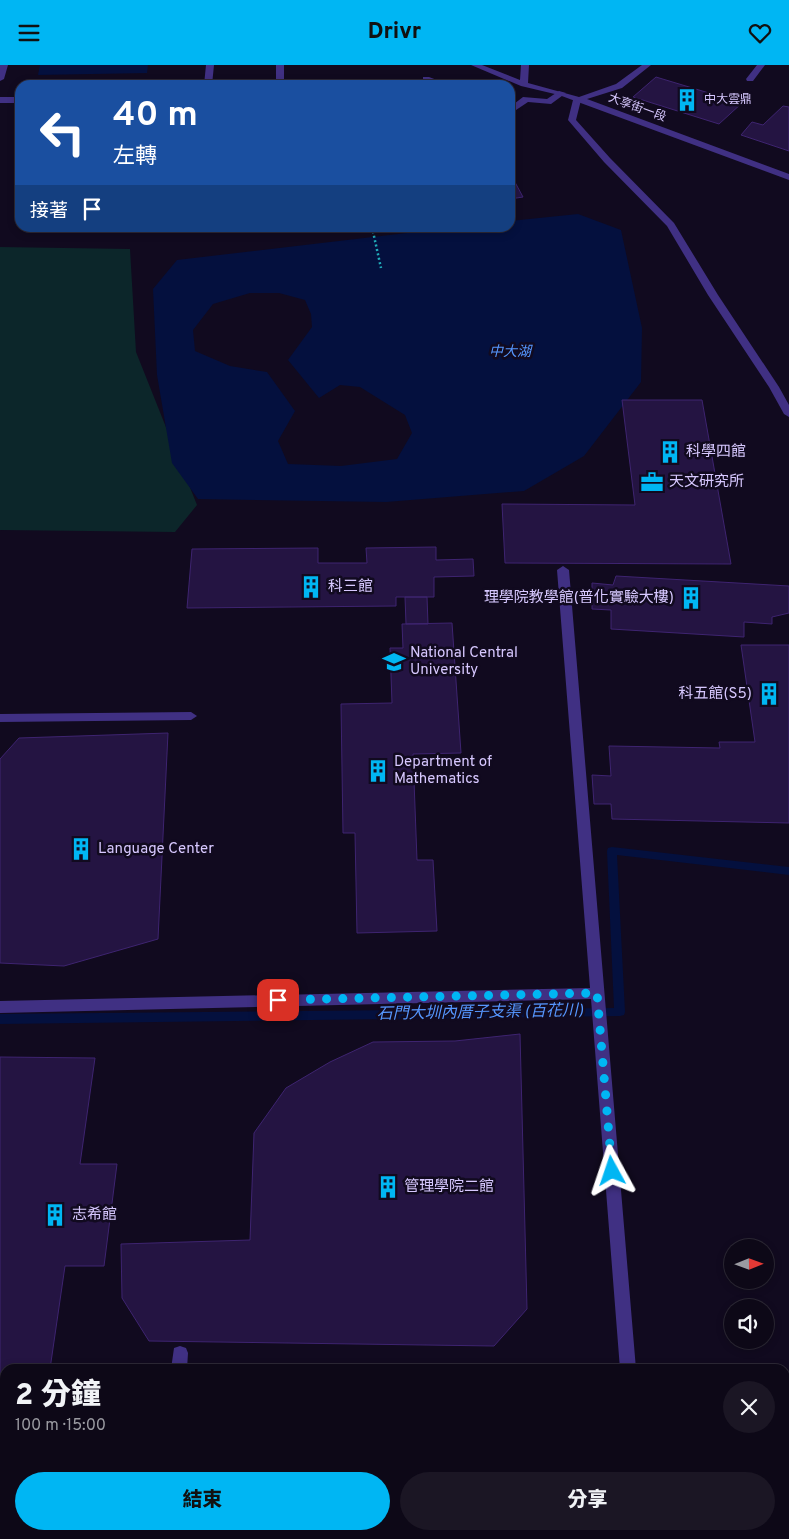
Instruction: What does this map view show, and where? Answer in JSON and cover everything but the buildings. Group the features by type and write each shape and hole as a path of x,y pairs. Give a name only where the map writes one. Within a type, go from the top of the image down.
{"street":[{"path":"0,79 4,65"},
{"path":"208,80 210,65"},
{"path":"280,65 280,80"},
{"name":"大享街一段","path":"475,65 514,80"},
{"path":"524,84 525,65"},
{"path":"647,65 619,87 577,100 572,120 607,160 671,225 713,295 774,387 789,414"},
{"path":"750,79 762,65"},
{"name":"大享街一段","path":"515,81 562,93 789,177"},
{"path":"515,107 526,99 548,102 562,93"},
{"path":"0,100 15,99"},
{"path":"563,569 628,1364"},
{"path":"0,718 190,716"},
{"path":"0,1007 597,993"}],"path":[{"path":"373,232 381,268"}],"green space":[{"path":"0,247 130,249 136,352 197,505 175,532 0,530"}],"water":[{"path":"40,65 148,65 147,73 38,75"},
{"name":"中大湖","path":"578,214 621,230 642,328 641,382 584,456 524,491 386,502 198,499 172,463 157,375 153,289 177,260 415,232 515,232 515,220","holes":["250,293 279,293 305,300 311,314 312,327 288,360 319,398 340,385 360,387 405,415 412,433 397,459 341,466 288,464 278,441 295,411 267,372 230,366 195,351 193,330 213,304"]}],"waterway":[{"name":"石門大圳內厝子支渠 (百花川)","path":"0,1019 620,1012 612,851 789,871"}],"place":[{"name":"中大雲鼎","path":"687,100"},
{"name":"科學四館","path":"670,452"},
{"name":"天文研究所","path":"652,482"},
{"name":"科三館","path":"311,587"},
{"name":"理學院教學館(普化實驗大樓)","path":"691,598"},
{"name":"National Central University","path":"394,662"},
{"name":"科五館(S5)","path":"769,694"},
{"name":"Department of Mathematics","path":"378,771"},
{"name":"Language Center","path":"81,849"},
{"name":"管理學院二館","path":"388,1187"},
{"name":"志希館","path":"55,1215"}],"route":[{"path":"278,1000 597,993 612,1171"}]}
